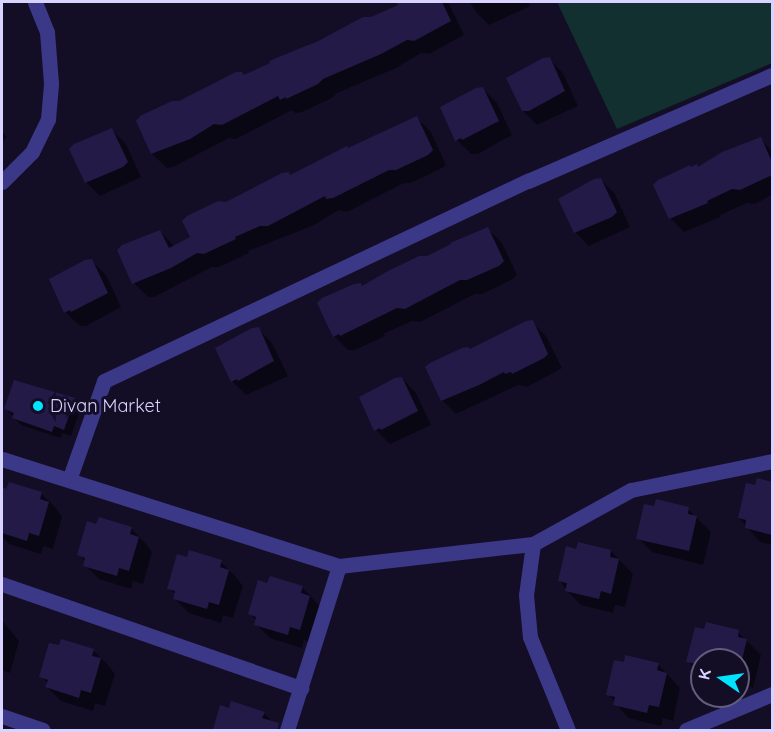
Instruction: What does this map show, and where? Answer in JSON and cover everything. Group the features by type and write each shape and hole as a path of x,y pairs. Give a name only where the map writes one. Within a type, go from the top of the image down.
{"street":[{"path":"2,182 32,152 48,119 51,83 46,32 35,2"},
{"path":"69,480 104,381 528,181 772,75"},
{"path":"2,459 339,566 533,544 631,490 772,461"},
{"path":"533,544 526,595 530,637 567,730"},
{"path":"287,730 339,566"},
{"path":"2,584 301,688"},
{"path":"686,730 772,694"},
{"path":"2,716 43,730"}],"green space":[{"path":"557,2 772,2 772,63 617,129"}],"building":[{"path":"396,2 442,2 451,21 414,41 407,40 323,79 318,84 286,99 286,97 280,100 278,96 222,125 214,124 190,139 151,154 136,121 140,116 172,101 179,101 236,72 242,72 244,75 270,63 269,61 318,41 363,17 371,17 398,5"},
{"path":"550,57 565,91 529,111 522,111 506,78 543,58"},
{"path":"483,87 499,121 462,140 461,138 455,141 440,107 476,88"},
{"path":"417,116 433,150 428,155 396,170 389,170 333,198 326,199 325,196 268,226 260,226 204,254 197,253 171,268 132,284 117,250 122,245 160,230 169,248 190,237 182,221 187,216 218,201 226,202 282,173 289,172 290,175 347,146 348,148"},
{"path":"112,128 128,162 123,167 85,183 69,149 74,144"},
{"path":"761,137 772,162 772,175 740,190 732,189 707,201 708,203 669,219 653,185 658,180 690,165 691,167 697,164 698,167 722,152"},
{"path":"601,178 617,212 612,217 574,233 558,199 594,179"},
{"path":"488,227 504,261 499,266 467,280 460,280 405,309 397,308 340,336 339,334 333,337 317,303 322,298 354,284 361,283 362,286 419,256 427,256 450,243"},
{"path":"92,259 108,293 71,312 70,310 64,313 49,279 85,260"},
{"path":"533,320 548,354 544,358 512,374 504,372 441,401 425,367 462,348 470,349 526,321"},
{"path":"259,327 274,361 238,381 237,379 231,382 215,348 252,328"},
{"path":"402,377 418,411 381,430 380,428 374,431 359,397 395,378"},
{"path":"14,380 75,398 64,430 54,426 52,432 12,418 14,413 4,409"},
{"path":"757,478 772,482 772,535 745,528 746,520 738,518 746,483 755,485"},
{"path":"9,482 42,492 40,499 49,502 39,536 29,533 27,541 2,533 2,487 6,489"},
{"path":"656,499 689,507 688,514 697,516 689,551 636,539 644,504 654,506"},
{"path":"99,517 132,527 130,534 139,537 129,571 119,568 117,576 83,566 85,558 77,555 87,521 96,524"},
{"path":"578,542 611,550 610,557 619,559 611,594 601,591 599,599 565,591 567,583 558,581 566,546 576,549"},
{"path":"189,550 222,560 220,567 229,570 219,605 209,602 207,609 173,599 175,591 167,589 177,554 187,557"},
{"path":"270,576 303,586 301,593 310,596 300,630 290,627 288,635 254,625 256,617 248,614 258,580 267,583"},
{"path":"706,622 739,630 738,637 747,639 745,648 690,648 690,663 686,662 695,627 704,629"},
{"path":"61,639 94,649 92,656 101,658 91,693 81,690 79,698 45,687 48,680 39,677 49,643 59,645"},
{"path":"625,655 659,663 657,670 667,673 659,707 649,705 647,713 613,705 615,697 606,695 614,660 624,662"},
{"path":"231,701 265,712 262,718 279,723 277,730 213,730 220,705 229,708"}],"place":[{"name":"Divan Market","path":"38,406"}]}
